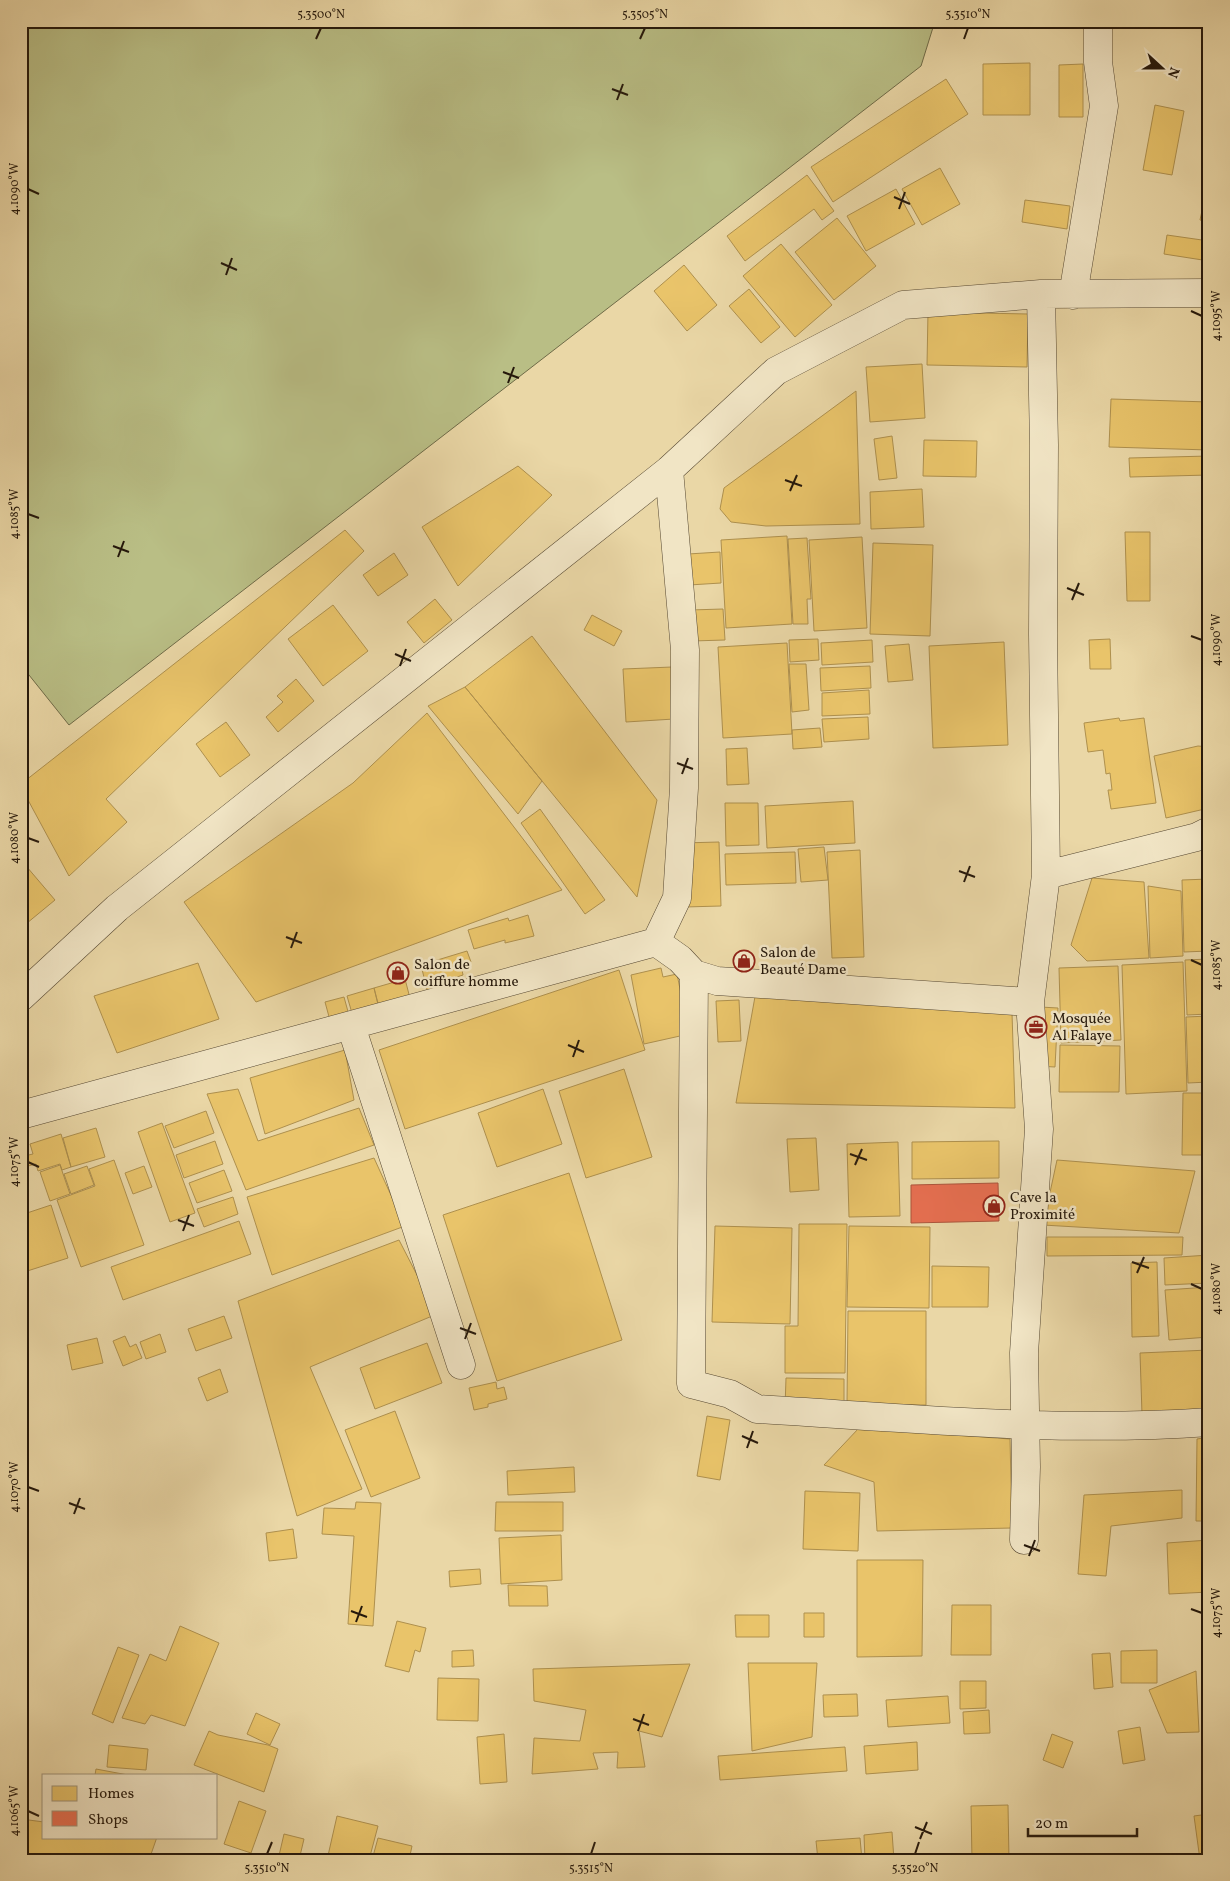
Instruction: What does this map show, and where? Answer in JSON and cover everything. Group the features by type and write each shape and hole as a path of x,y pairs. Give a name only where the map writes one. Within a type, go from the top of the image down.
{"street":[{"path":"1073,295 1104,106 1098,62 1098,21"},
{"path":"21,997 117,908 669,470 776,371 903,305 1041,294 1209,293"},
{"path":"1024,1540 1024,1353 1038,1129 1030,1002 1046,875 1044,445 1041,294"},
{"path":"21,1115 656,942 677,898 684,788 685,650 669,470"},
{"path":"1046,875 1198,837 1209,831"},
{"path":"656,942 680,959 694,974 717,981 1030,1002"},
{"path":"694,974 691,1384 730,1394 757,1409 1025,1424 1168,1425 1209,1422"},
{"path":"351,1026 461,1365"}],"green space":[{"path":"21,21 935,21 921,66 69,725 21,665"}],"building: Homes":[{"path":"1030,63 1030,115 983,115 983,64"},
{"path":"1083,64 1083,117 1059,117 1059,65"},
{"path":"946,79 968,114 833,202 811,167"},
{"path":"1155,105 1184,111 1172,175 1143,170"},
{"path":"940,168 960,204 922,225 902,189"},
{"path":"807,175 834,211 822,220 814,209 745,261 727,236"},
{"path":"896,189 915,224 866,251 847,216"},
{"path":"1025,200 1070,206 1067,229 1022,222"},
{"path":"1203,206 1209,207 1209,222 1200,220"},
{"path":"837,218 876,266 834,300 795,252"},
{"path":"1167,235 1209,241 1209,261 1164,254"},
{"path":"781,244 832,305 795,337 743,276"},
{"path":"684,265 717,305 687,331 654,291"},
{"path":"749,289 780,327 761,343 729,306"},
{"path":"928,312 1028,314 1027,367 927,365"},
{"path":"922,364 925,418 870,422 866,367"},
{"path":"856,391 860,524 766,526 731,522 720,509 724,488"},
{"path":"1111,399 1209,402 1209,450 1109,447"},
{"path":"892,436 897,478 879,480 874,439"},
{"path":"924,440 977,441 976,477 923,476"},
{"path":"1209,456 1209,475 1130,477 1129,458"},
{"path":"518,466 552,495 458,586 422,527"},
{"path":"922,489 924,527 871,529 870,492"},
{"path":"345,530 364,551 106,799 127,822 69,876 21,784"},
{"path":"1125,532 1150,532 1150,601 1127,601"},
{"path":"787,536 792,624 726,628 721,540"},
{"path":"862,537 867,628 814,631 809,540"},
{"path":"807,538 811,599 807,599 808,624 793,624 788,539"},
{"path":"873,543 933,545 930,636 870,634"},
{"path":"720,552 721,583 689,585 688,554"},
{"path":"394,553 408,575 378,596 363,575"},
{"path":"435,599 452,620 424,643 407,622"},
{"path":"333,605 368,651 323,686 288,639"},
{"path":"723,609 725,640 692,641 690,610"},
{"path":"592,615 622,631 614,646 584,630"},
{"path":"532,636 657,800 637,897 465,687"},
{"path":"818,639 819,660 790,662 789,640"},
{"path":"1110,639 1111,669 1090,669 1089,640"},
{"path":"872,640 873,662 822,665 821,643"},
{"path":"1004,642 1008,745 933,748 929,646"},
{"path":"787,643 792,734 723,738 718,647"},
{"path":"909,644 913,680 888,682 885,646"},
{"path":"789,664 806,664 809,710 792,712"},
{"path":"870,666 871,688 821,691 820,668"},
{"path":"672,667 674,719 626,722 623,669"},
{"path":"296,679 314,701 278,732 266,717 283,702 277,696"},
{"path":"465,687 542,781 518,814 428,706"},
{"path":"869,690 870,714 822,716 822,693"},
{"path":"427,713 562,890 256,1002 184,902 353,783"},
{"path":"868,717 869,739 824,742 822,719"},
{"path":"1119,718 1120,721 1144,718 1156,803 1111,809 1108,790 1112,790 1110,773 1106,774 1103,750 1088,752 1084,723"},
{"path":"226,722 250,755 220,777 196,744"},
{"path":"820,728 822,747 793,749 792,730"},
{"path":"1198,746 1209,747 1209,808 1166,818 1154,756"},
{"path":"747,748 749,784 727,785 726,749"},
{"path":"853,801 855,843 767,848 765,806"},
{"path":"725,803 758,803 759,845 726,846"},
{"path":"540,809 605,900 585,914 521,823"},
{"path":"719,842 721,906 684,907 682,843"},
{"path":"824,847 828,880 801,882 798,849"},
{"path":"860,850 864,957 832,958 827,852"},
{"path":"795,852 796,883 726,885 725,854"},
{"path":"21,860 55,900 21,928"},
{"path":"1092,878 1144,882 1149,958 1087,961 1071,945"},
{"path":"1209,879 1209,951 1184,952 1182,880"},
{"path":"1148,886 1181,891 1183,956 1150,958"},
{"path":"528,915 534,936 505,943 505,940 474,949 468,930 508,918 509,921"},
{"path":"467,951 471,962 461,965 463,975 457,977 459,986 428,994 421,965"},
{"path":"1209,959 1209,1014 1187,1015 1185,960"},
{"path":"1183,962 1187,1091 1126,1094 1122,965"},
{"path":"198,963 219,1019 117,1053 94,996"},
{"path":"1118,966 1121,1040 1061,1043 1059,968"},
{"path":"661,968 663,977 677,974 689,1034 644,1044 631,975"},
{"path":"619,970 645,1050 405,1129 379,1050"},
{"path":"405,979 411,1002 380,1011 374,988"},
{"path":"374,988 380,1013 354,1020 347,996"},
{"path":"756,991 1012,1013 1015,1108 736,1103"},
{"path":"344,997 350,1019 331,1024 325,1002"},
{"path":"739,1000 741,1041 718,1042 716,1001"},
{"path":"1040,1007 1058,1008 1055,1067 1037,1066"},
{"path":"1209,1016 1209,1082 1188,1083 1186,1017"},
{"path":"1060,1045 1120,1046 1119,1092 1059,1092"},
{"path":"345,1050 354,1100 265,1134 250,1078"},
{"path":"624,1069 652,1157 586,1178 559,1091"},
{"path":"238,1089 258,1141 359,1108 374,1145 246,1190 207,1094"},
{"path":"543,1089 562,1144 497,1167 478,1113"},
{"path":"1183,1093 1209,1093 1209,1155 1182,1155"},
{"path":"206,1111 214,1133 174,1148 165,1126"},
{"path":"162,1123 195,1213 170,1222 138,1132"},
{"path":"96,1128 105,1157 71,1167 63,1138"},
{"path":"61,1134 71,1167 62,1170 60,1164 38,1171 36,1164 28,1166 24,1156 33,1154 30,1144"},
{"path":"816,1138 819,1190 790,1192 787,1139"},
{"path":"215,1141 223,1164 184,1178 176,1155"},
{"path":"999,1141 999,1178 912,1179 912,1142"},
{"path":"898,1142 900,1216 849,1217 847,1144"},
{"path":"374,1158 405,1226 272,1275 247,1197"},
{"path":"114,1160 144,1245 81,1267 57,1200 95,1186 89,1169"},
{"path":"1057,1160 1195,1171 1179,1233 1043,1225"},
{"path":"60,1165 70,1194 50,1201 40,1172"},
{"path":"87,1166 94,1185 71,1194 64,1174"},
{"path":"144,1166 152,1187 133,1194 125,1173"},
{"path":"224,1170 232,1191 197,1203 189,1183"},
{"path":"569,1173 622,1340 497,1381 443,1215"},
{"path":"233,1197 238,1214 204,1227 197,1209"},
{"path":"51,1205 68,1258 21,1273 21,1215"},
{"path":"239,1221 251,1254 123,1300 111,1267"},
{"path":"799,1224 847,1224 845,1373 785,1373 785,1326 798,1326"},
{"path":"715,1226 792,1228 790,1324 712,1322"},
{"path":"849,1226 930,1227 929,1308 847,1307"},
{"path":"1047,1237 1183,1237 1182,1255 1047,1256"},
{"path":"399,1240 437,1314 310,1367 362,1489 297,1516 238,1301"},
{"path":"1209,1255 1209,1283 1165,1285 1164,1258"},
{"path":"1157,1262 1159,1336 1132,1337 1131,1263"},
{"path":"932,1266 989,1267 988,1307 932,1307"},
{"path":"1209,1287 1209,1337 1169,1340 1165,1290"},
{"path":"848,1311 926,1311 926,1405 847,1404"},
{"path":"224,1316 232,1338 196,1351 188,1329"},
{"path":"160,1334 166,1352 146,1359 140,1342"},
{"path":"125,1336 130,1347 136,1344 142,1358 123,1366 113,1341"},
{"path":"97,1338 103,1363 72,1370 67,1345"},
{"path":"427,1343 442,1383 375,1409 360,1368"},
{"path":"1209,1350 1209,1412 1142,1414 1140,1353"},
{"path":"220,1369 228,1392 207,1401 198,1378"},
{"path":"786,1378 844,1379 844,1408 785,1408"},
{"path":"496,1382 497,1389 504,1387 507,1399 488,1404 488,1407 474,1410 469,1388"},
{"path":"395,1411 420,1478 371,1497 345,1430"},
{"path":"707,1416 730,1420 720,1480 697,1476"},
{"path":"859,1428 1010,1439 1012,1528 877,1531 874,1482 824,1465"},
{"path":"1209,1437 1209,1521 1196,1521 1197,1439"},
{"path":"574,1467 575,1492 508,1495 507,1471"},
{"path":"1182,1490 1182,1518 1111,1526 1106,1576 1078,1574 1084,1495"},
{"path":"805,1491 860,1493 858,1551 803,1549"},
{"path":"356,1502 381,1503 373,1626 348,1624 354,1536 322,1534 324,1508 355,1509"},
{"path":"496,1502 563,1502 563,1531 495,1531"},
{"path":"293,1529 297,1558 269,1561 266,1533"},
{"path":"561,1535 562,1580 501,1584 499,1538"},
{"path":"1209,1540 1209,1592 1169,1594 1167,1543"},
{"path":"857,1560 923,1560 922,1656 857,1657"},
{"path":"480,1569 481,1584 450,1587 449,1571"},
{"path":"508,1585 547,1586 548,1606 509,1606"},
{"path":"952,1605 991,1605 991,1655 951,1655"},
{"path":"804,1613 824,1613 824,1637 804,1637"},
{"path":"735,1615 769,1615 769,1637 736,1637"},
{"path":"397,1621 426,1628 420,1652 415,1650 409,1672 385,1666"},
{"path":"180,1626 219,1643 185,1726 151,1715 145,1724 122,1718 150,1654 166,1661"},
{"path":"118,1647 139,1655 113,1723 92,1714"},
{"path":"473,1650 474,1666 452,1667 452,1651"},
{"path":"1157,1650 1157,1683 1121,1683 1121,1651"},
{"path":"1110,1653 1113,1687 1094,1689 1092,1654"},
{"path":"748,1663 817,1663 812,1737 752,1751"},
{"path":"690,1664 662,1737 639,1731 645,1767 617,1768 618,1752 593,1753 598,1769 532,1774 534,1738 580,1741 586,1710 534,1701 533,1669"},
{"path":"1196,1671 1199,1732 1167,1733 1149,1690"},
{"path":"438,1678 479,1679 478,1721 437,1720"},
{"path":"960,1681 986,1681 986,1708 960,1709"},
{"path":"857,1694 858,1716 824,1717 823,1695"},
{"path":"948,1696 950,1723 888,1727 886,1700"},
{"path":"989,1710 990,1733 964,1734 963,1712"},
{"path":"256,1713 280,1724 270,1745 247,1734"},
{"path":"1140,1727 1145,1760 1123,1764 1118,1731"},
{"path":"209,1731 218,1735 268,1745 278,1749 264,1792 194,1765"},
{"path":"504,1734 507,1782 480,1784 477,1737"},
{"path":"1052,1734 1073,1742 1063,1768 1043,1760"},
{"path":"917,1742 918,1770 866,1774 864,1746"},
{"path":"109,1745 148,1749 146,1770 107,1767"},
{"path":"845,1747 847,1771 720,1780 718,1756"},
{"path":"96,1769 123,1774 95,1774"},
{"path":"239,1801 266,1811 251,1853 224,1844"},
{"path":"1008,1805 1009,1860 972,1860 971,1806"},
{"path":"1209,1814 1209,1860 1200,1860 1194,1816"},
{"path":"337,1816 378,1826 369,1860 327,1860"},
{"path":"21,1819 42,1822 42,1838 157,1838 149,1860 21,1860"},
{"path":"892,1832 894,1860 865,1860 864,1835"},
{"path":"284,1834 304,1839 299,1860 278,1860"},
{"path":"378,1838 412,1846 409,1860 372,1860"},
{"path":"860,1838 862,1860 818,1860 816,1841"}],"building: Shops":[{"path":"998,1183 999,1221 911,1223 911,1185"}],"place":[{"name":"Salon de Beauté Dame","path":"744,961"},
{"name":"Salon de coiffure homme","path":"398,973"},
{"name":"Mosquée Al Falaye","path":"1036,1027"},
{"name":"Cave la Proximité","path":"994,1206"}]}
